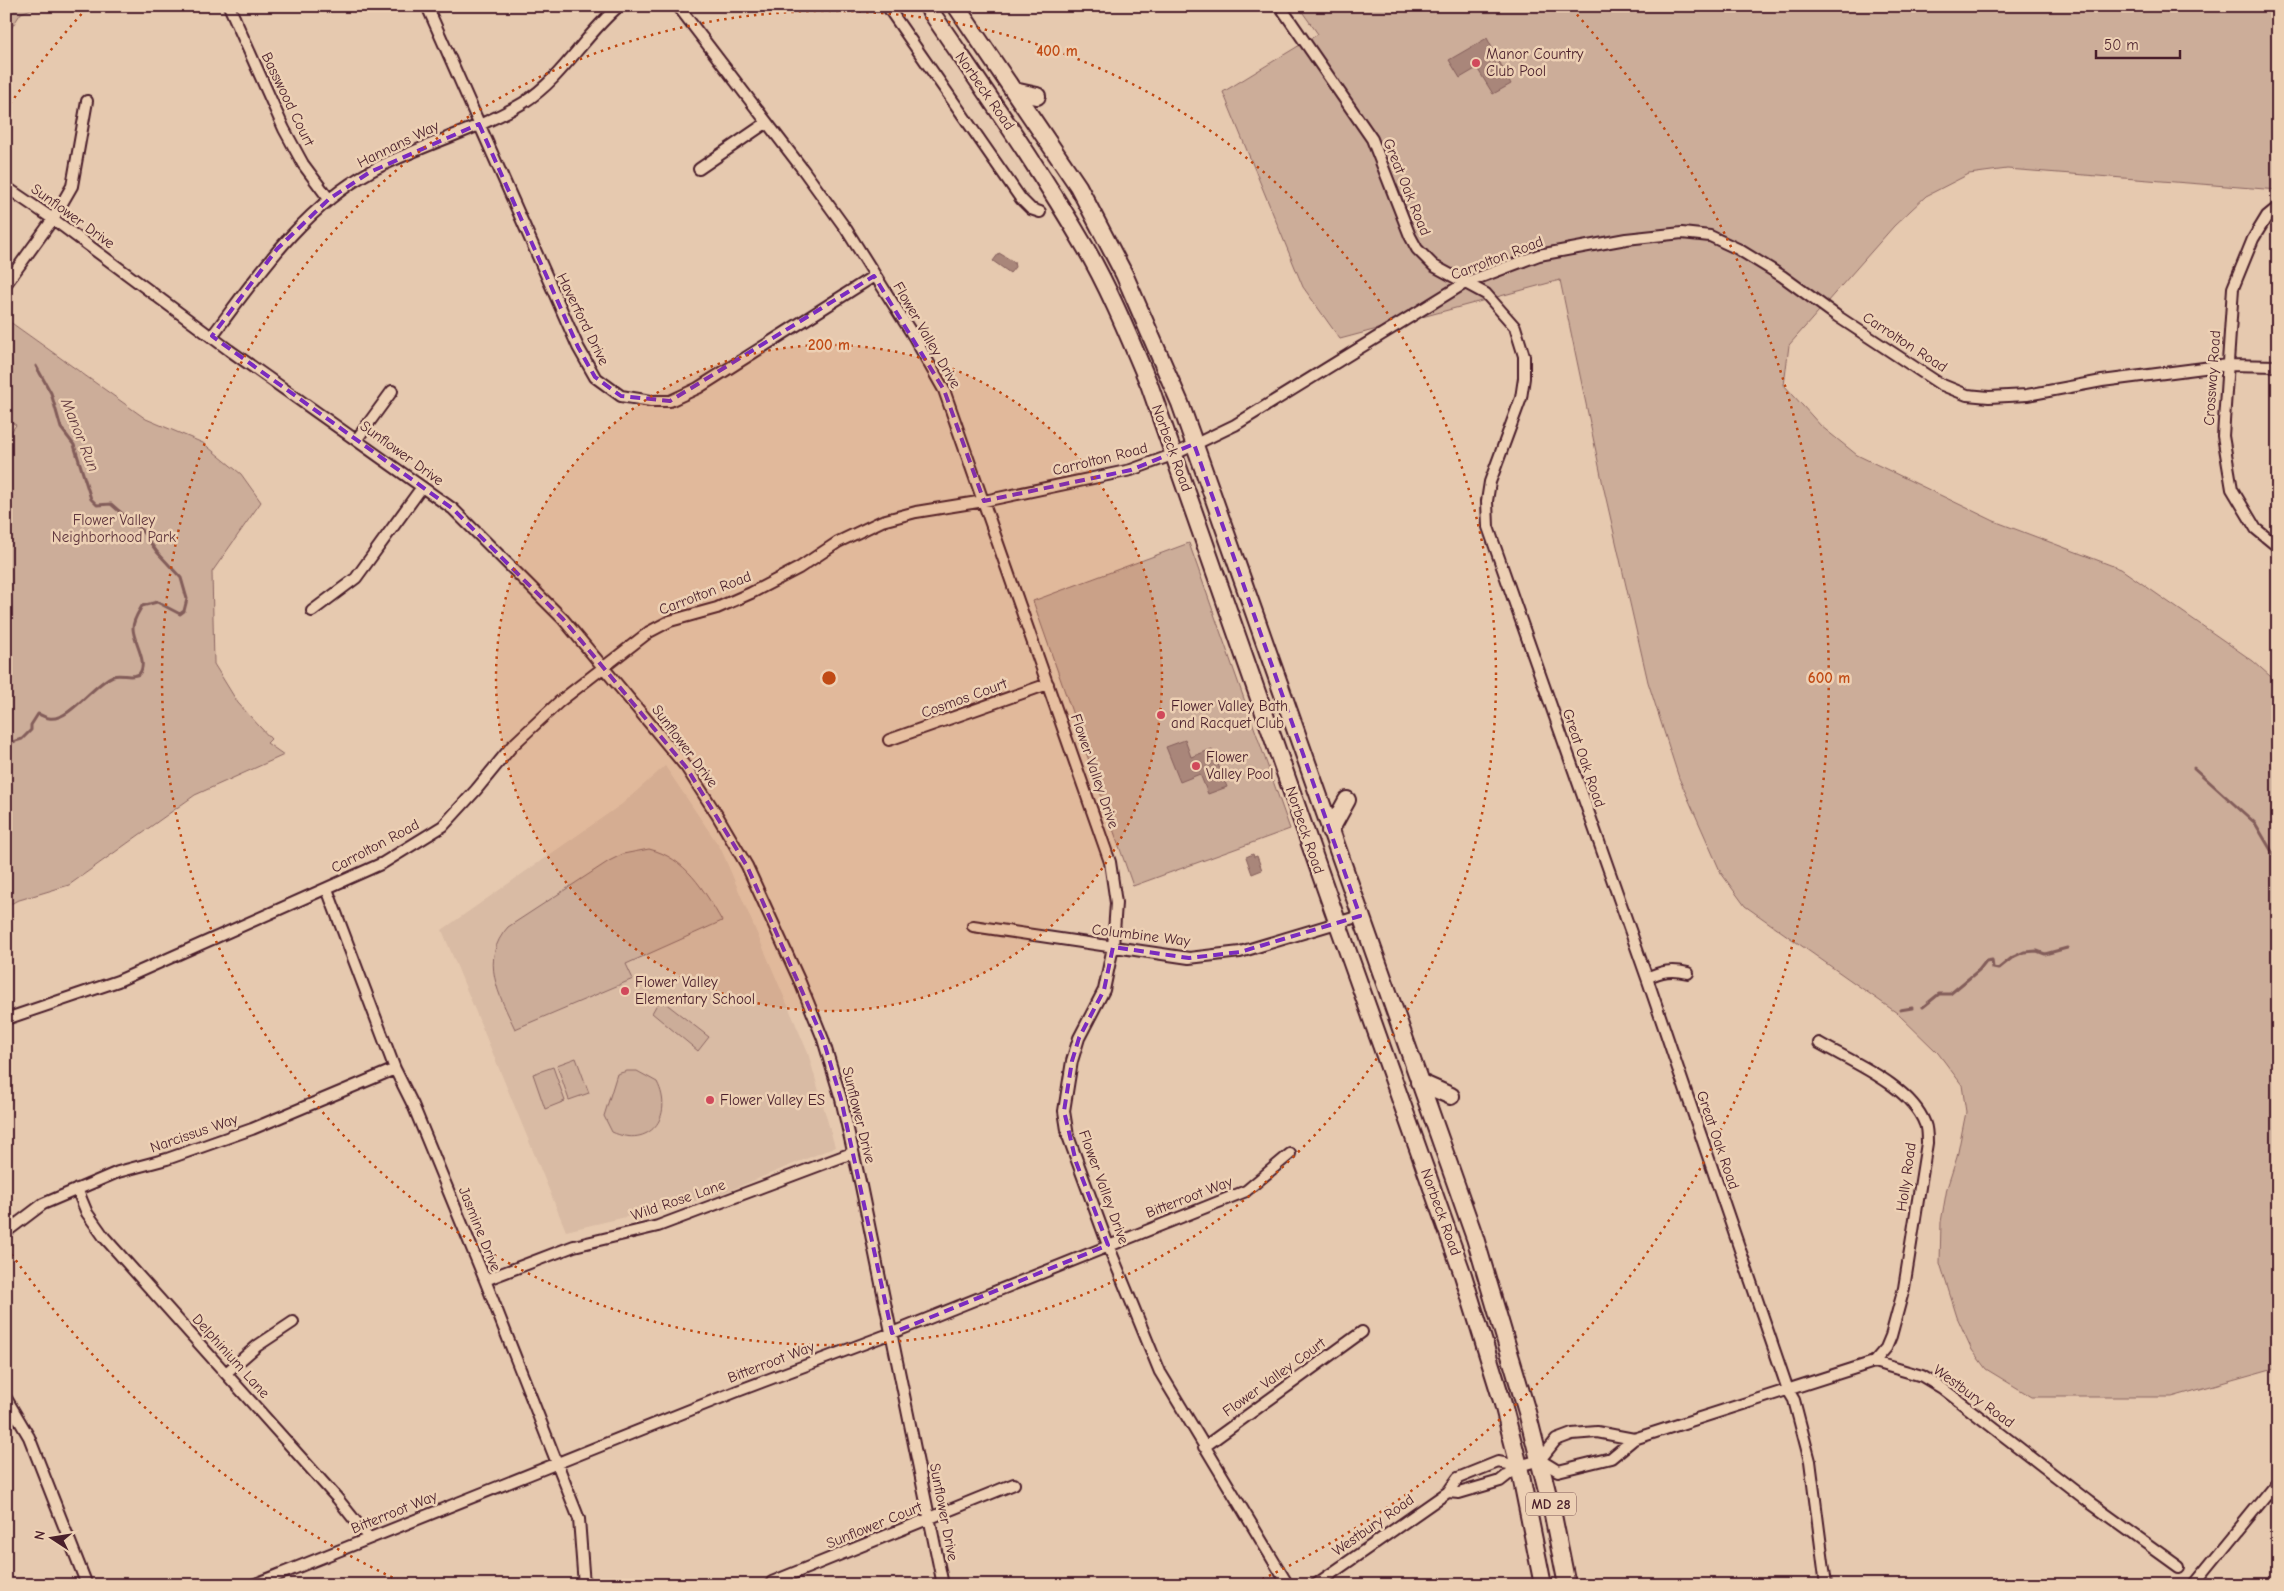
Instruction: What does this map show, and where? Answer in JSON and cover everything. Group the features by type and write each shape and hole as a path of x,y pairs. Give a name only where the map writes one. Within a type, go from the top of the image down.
{"main road":[{"name":"Norbeck Road","path":"927,6 1032,160 1086,248 1116,306 1175,454 1338,924 1464,1275 1488,1349 1519,1466 1543,1585"},
{"name":"Norbeck Road","path":"956,6 1078,186 1124,274 1176,394 1478,1248 1514,1360 1540,1460 1566,1585"},
{"path":"1014,91 1037,96"},
{"path":"1330,831 1347,800"},
{"path":"1419,1082 1451,1096"}],"street":[{"name":"Basswood Court","path":"229,6 284,129 303,164 329,199"},
{"name":"Haverford Drive","path":"427,6 578,347 595,377 621,396 652,402 670,401 698,388 874,276"},
{"name":"Hannans Way","path":"212,336 278,249 329,199 370,172 523,103 558,74 604,18 619,6"},
{"name":"Flower Valley Drive","path":"678,6 836,214 914,337 944,390 1110,862 1116,903 1113,947 1104,990 1079,1038 1072,1061 1064,1111 1068,1136 1108,1245 1160,1372 1288,1585"},
{"path":"887,6 1021,199 1031,210 1040,212"},
{"name":"Great Oak Road","path":"1280,6 1372,139 1410,236 1417,249 1434,266 1486,294 1515,327 1524,356 1524,378 1520,398 1490,482 1487,501 1488,528 1495,554 1524,628 1583,803 1647,978 1788,1390 1794,1400 1810,1461 1828,1583"},
{"path":"6,284 53,219 72,186 87,101"},
{"path":"698,170 766,123"},
{"name":"Sunflower Drive","path":"6,187 53,219 452,509 490,544 563,619 686,767 747,866 800,982 823,1038 841,1099 861,1186 943,1585"},
{"name":"Crossway Road","path":"2278,207 2267,216 2253,239 2233,288 2223,436 2232,489 2256,529 2278,547"},
{"name":"Carrolton Road","path":"6,1019 118,981 383,863 443,826 512,746 559,702 605,668 632,644 670,622 717,608 751,593 800,568 838,542 882,521 916,512 984,501 1131,470 1175,454 1235,425 1465,283 1540,255 1618,240 1682,233 1710,236 1738,249 1782,276 1837,316 1940,384 1967,395 1989,397 2027,395 2102,381 2227,365 2278,366"},
{"path":"357,439 392,391"},
{"path":"312,611 356,578 422,486"},
{"name":"Cosmos Court","path":"889,740 1048,684"},
{"name":"Jasmine Drive","path":"327,889 396,1069 485,1280 579,1519 584,1585"},
{"name":"Columbine Way","path":"973,926 1189,958 1240,952 1360,916"},
{"path":"1647,978 1658,972 1674,970 1688,973"},
{"name":"Holly Road","path":"1819,1042 1896,1088 1916,1108 1925,1124 1928,1143 1904,1288 1891,1336 1886,1348 1874,1362"},
{"name":"Narcissus Way","path":"6,1232 42,1204 77,1189 118,1172 167,1159 252,1129 396,1069"},
{"name":"Wild Rose Lane","path":"485,1280 574,1246 658,1226 852,1153"},
{"name":"Bitterroot Way","path":"253,1585 735,1392 892,1333 1246,1191 1290,1154"},
{"name":"Delphinium Lane","path":"77,1189 87,1213 104,1237 337,1498 369,1538"},
{"path":"226,1373 257,1346 293,1322"},
{"name":"Flower Valley Court","path":"1204,1447 1362,1332"},
{"path":"1634,1439 1597,1432 1572,1434 1556,1440 1540,1460 1558,1471 1611,1458 1634,1439 1874,1362"},
{"name":"Westbury Road","path":"1874,1362 1922,1376 1942,1388 2089,1502 2179,1567"},
{"path":"6,1398 29,1437 86,1585"},
{"name":"Westbury Road","path":"1448,1492 1460,1493 1500,1481 1519,1466 1540,1460"},
{"name":"Westbury Road","path":"1315,1585 1448,1492 1458,1478 1498,1462 1519,1466"},
{"path":"2193,1585 2278,1481"},
{"name":"Sunflower Court","path":"772,1582 1014,1484"}],"highlighted area":[{"path":"479,124 578,347 595,377 621,396 670,401 874,276 944,390 984,501 1131,470 1194,444 1360,916 1240,952 1189,958 1113,947 1104,990 1079,1038 1072,1061 1064,1111 1076,1162 1108,1245 892,1333 841,1099 823,1039 747,866 686,767 563,619 453,509 212,336 277,249 329,199 370,172"}],"shaded area":[{"name":"Manor Country Club Pool","path":"1487,38 1511,84 1493,94 1477,68 1460,78 1449,60"},
{"path":"999,253 1014,262 1015,267 1010,273 993,261"},
{"name":"Flower Valley Pool","path":"1185,740 1191,757 1212,749 1227,787 1208,794 1200,774 1180,782 1166,747"},
{"name":"Flower Valley Elementary School","path":"665,766 721,849 808,1053 835,1147 716,1196 566,1231 442,930 622,804"},
{"path":"1253,854 1254,857 1257,856 1262,870 1252,874 1246,857"}],"green space":[{"path":"6,6 39,6 21,13 6,36"},
{"path":"1298,6 2278,6 2278,190 2007,169 1969,174 1926,196 1894,226 1789,345 1784,385 1821,426 1857,455 1994,521 2121,569 2253,661 2278,683 2278,1367 2172,1397 2032,1397 1986,1369 1972,1350 1957,1317 1940,1263 1941,1222 1947,1188 1957,1157 1966,1112 1962,1085 1938,1053 1897,1013 1745,906 1721,873 1679,778 1648,682 1603,485 1560,280 1340,339 1303,287 1223,92 1318,34"},
{"name":"Flower Valley Neighborhood Park","path":"6,319 146,419 203,443 241,474 261,502 212,572 214,664 238,703 271,739 267,743 284,755 195,795 69,885 16,901 6,907 6,439 16,425 6,419"},
{"name":"Flower Valley Bath and Racquet Club","path":"1189,543 1290,829 1133,886 1033,601"},
{"path":"649,849 662,853 684,868 701,887 722,921 626,964 633,979 515,1029 498,990 495,977 493,964 499,939 508,927 609,861 623,854"},
{"path":"660,999 709,1037 698,1051 652,1013"},
{"path":"576,1058 589,1093 569,1100 557,1065"},
{"path":"553,1067 565,1101 545,1109 533,1074"},
{"path":"637,1071 657,1082 662,1095 663,1107 660,1118 647,1133 637,1136 625,1136 612,1132 604,1116 617,1074"}],"waterway":[{"name":"Manor Run","path":"6,744 22,739 31,730 31,725 38,714 48,718 57,718 65,714 113,676 133,676 139,674 142,664 133,625 142,606 157,602 180,614 184,611 187,599 181,578 157,552 142,531 111,504 97,505 91,499 74,445 61,428 51,393 36,366"},
{"path":"2194,768 2255,823 2278,862"},
{"path":"1923,1007 1939,994 1950,994 1979,970 1986,961 1992,960 1993,968 1998,969 2013,957 2024,952 2037,951 2045,954 2067,948"},
{"path":"1900,1010 1912,1008"}],"place":[{"name":"Manor Country Club Pool","path":"1476,63"},
{"name":"Flower Valley Bath and Racquet Club","path":"1161,715"},
{"name":"Flower Valley Pool","path":"1196,766"},
{"name":"Flower Valley Elementary School","path":"625,991"},
{"name":"Flower Valley ES","path":"710,1100"}]}
